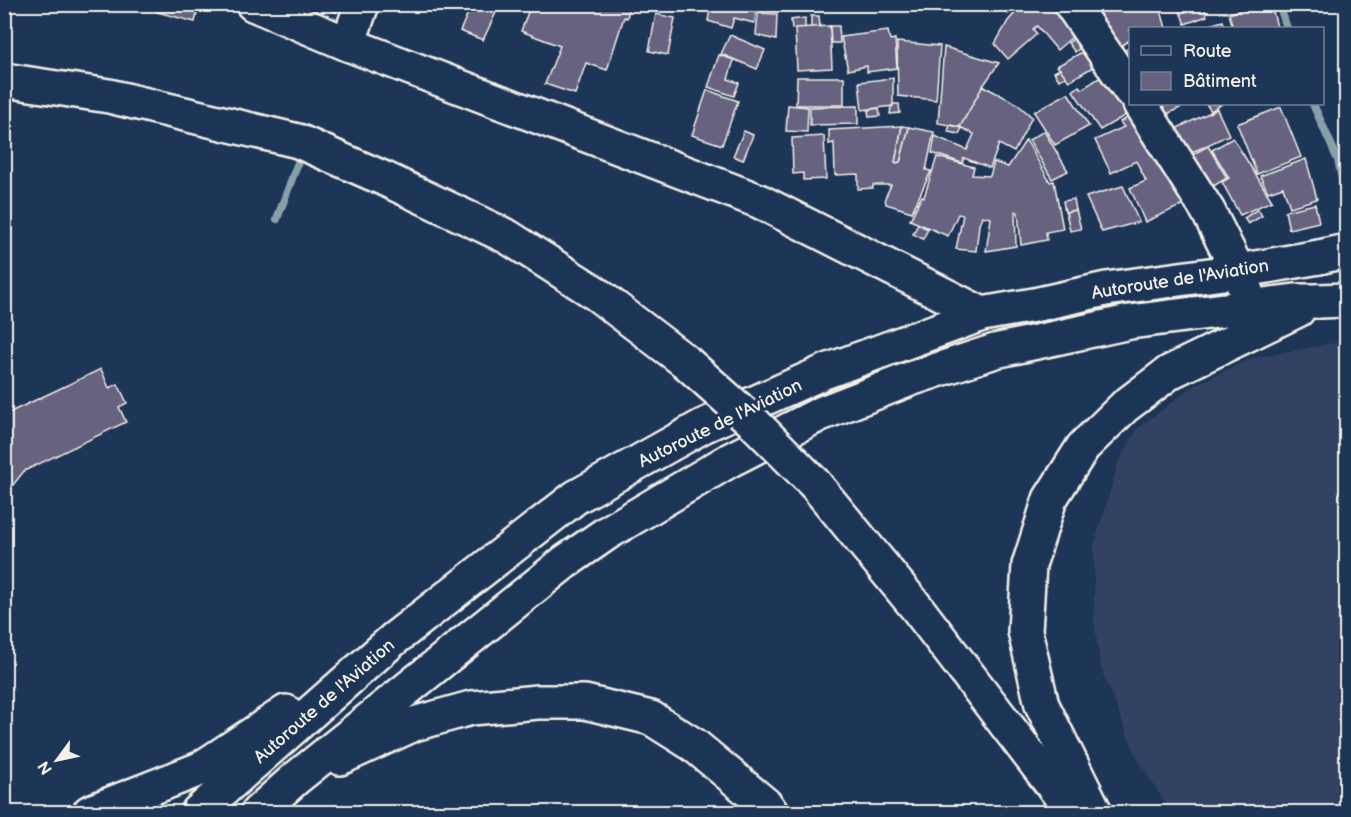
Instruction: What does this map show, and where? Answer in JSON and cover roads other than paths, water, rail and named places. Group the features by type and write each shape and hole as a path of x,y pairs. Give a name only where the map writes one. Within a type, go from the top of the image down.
{"main road":[{"path":"253,4 348,44 759,201 982,314"},
{"path":"348,44 362,4"},
{"path":"1071,4 1129,87"},
{"path":"4,80 109,96 298,141 508,237 594,292 686,362 752,421 815,484 917,609 1073,813"},
{"path":"1141,105 1208,211 1238,271 1252,307"},
{"name":"Autoroute de l'Aviation","path":"198,813 394,639 576,497 703,426 824,372 982,314 1106,289 1238,271 1333,254"},
{"name":"Autoroute de l'Aviation","path":"258,813 294,779 565,562 607,533 730,460 820,414 910,379 995,351 1130,322 1295,301 1332,301"},
{"path":"1095,813 1042,705 1025,631 1029,566 1050,499 1083,447 1125,406 1170,372 1332,301"},
{"path":"90,813 200,769 394,639"},
{"path":"294,779 414,724 471,708 538,702 585,702 651,718 694,745 766,805 771,813"}],"waterway":[{"path":"1279,4 1287,27"},
{"path":"1313,105 1338,160 1346,198"},
{"path":"277,219 300,157"}]}
